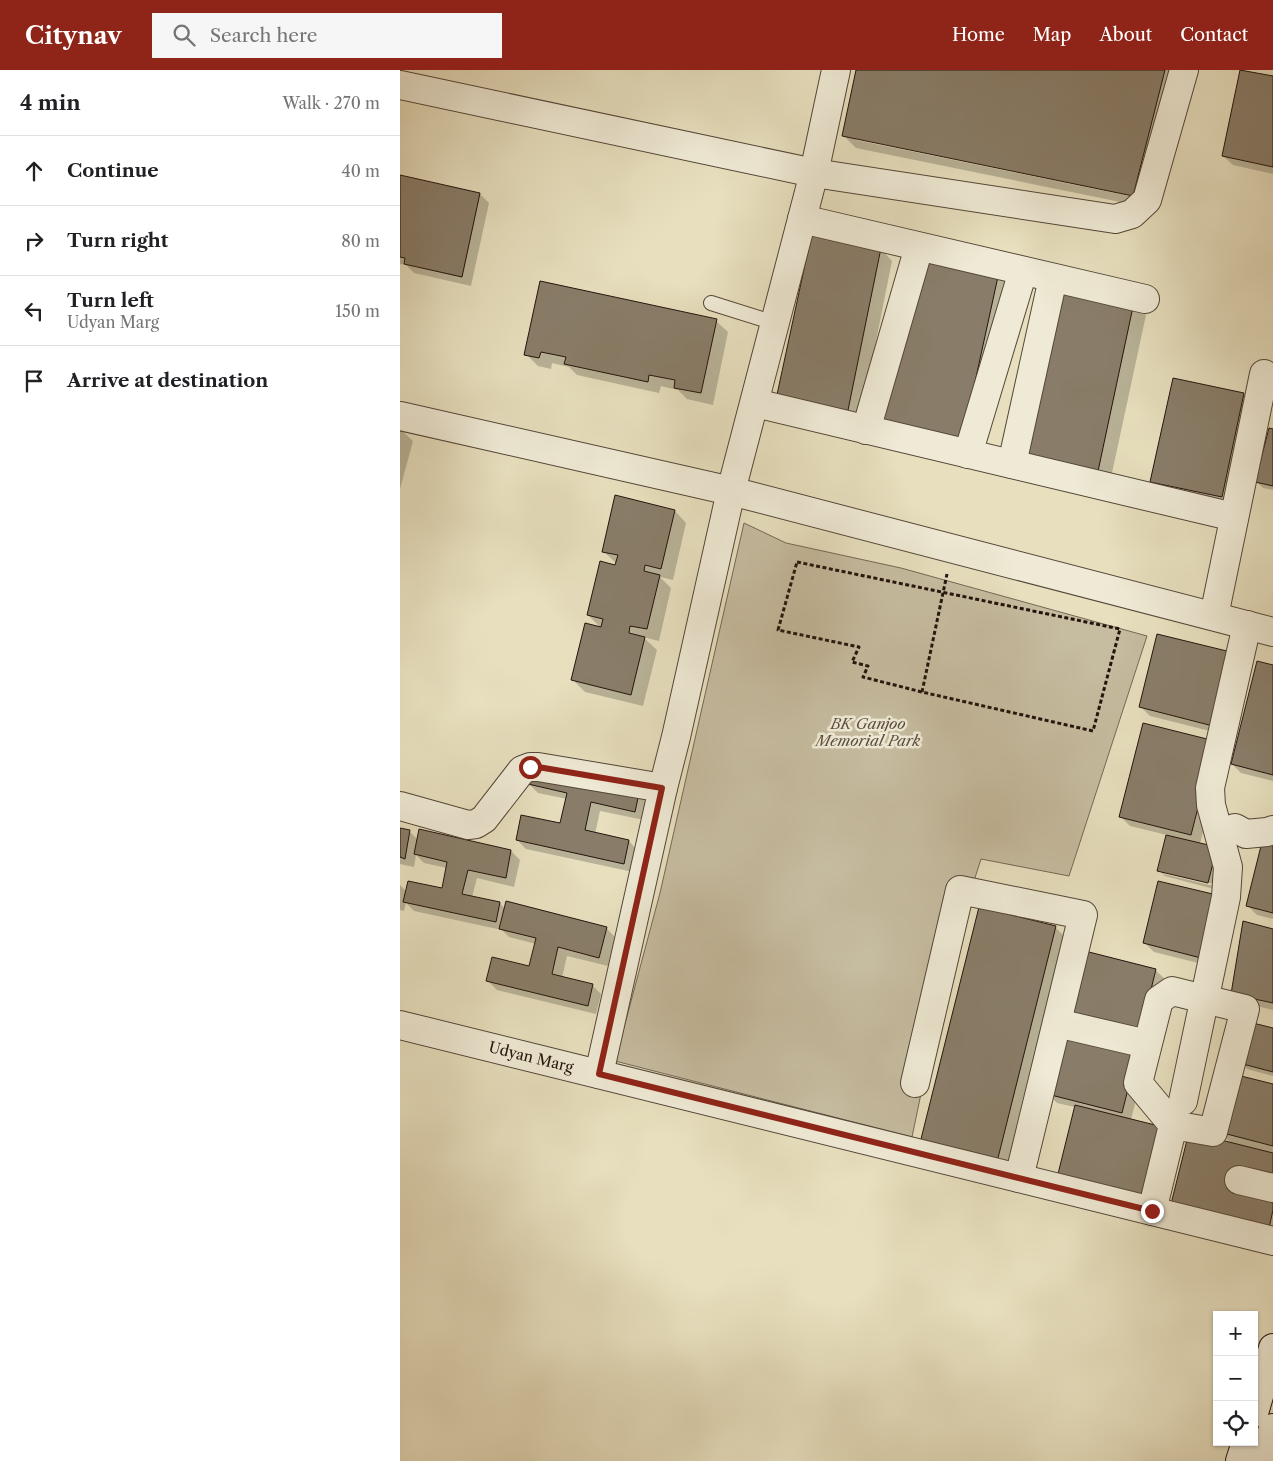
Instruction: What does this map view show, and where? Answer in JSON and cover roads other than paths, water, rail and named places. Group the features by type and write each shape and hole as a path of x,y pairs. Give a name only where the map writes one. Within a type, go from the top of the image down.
{"street":[{"path":"599,1074 662,788 676,737 731,491 814,173 836,70"},
{"path":"400,85 814,173 1115,219 1132,214 1147,200 1184,70"},
{"path":"802,219 1145,299"},
{"path":"866,430 919,247"},
{"path":"968,454 1023,271"},
{"path":"1012,464 1053,278"},
{"path":"1214,616 1264,374"},
{"path":"755,403 1234,517"},
{"path":"400,416 731,491 1273,632"},
{"path":"1152,1211 1205,999 1226,897 1228,867 1211,805 1210,788 1247,625"},
{"path":"400,806 468,825 476,824 484,818 522,770 530,767 662,788"},
{"path":"1235,828 1246,834 1273,830"},
{"path":"915,1083 960,890 1083,914 1019,1178"},
{"path":"1172,991 1245,1009 1213,1132 1178,1113 1138,1083 1147,1044 1159,1000 1172,991"},
{"path":"1057,1023 1147,1044"},
{"name":"Udyan Marg","path":"400,1025 1273,1241"},
{"path":"1239,1180 1273,1188"},
{"path":"1258,1401 1273,1348"},
{"path":"1264,1461 1273,1428"},
{"path":"1240,1461 1245,1446"}],"lane":[{"path":"711,303 775,323"}],"park label":[{"name":"BK Ganjoo Memorial Park","path":"868,732"}]}
